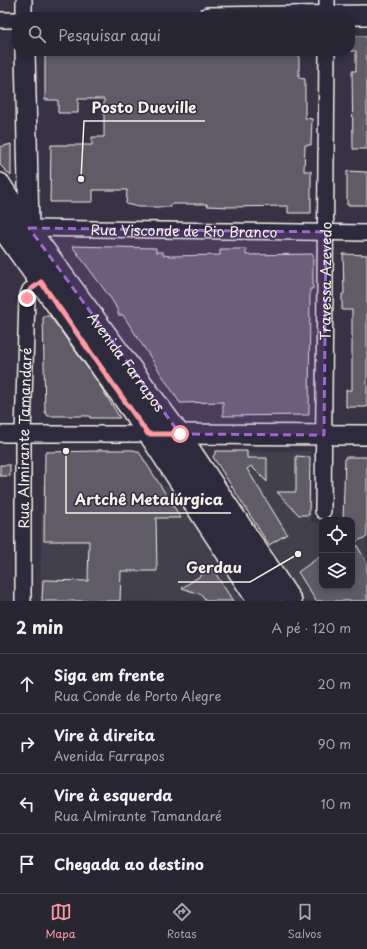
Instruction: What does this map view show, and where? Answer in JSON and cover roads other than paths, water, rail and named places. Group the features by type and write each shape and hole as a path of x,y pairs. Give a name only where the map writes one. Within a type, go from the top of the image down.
{"main road":[{"path":"307,12 337,12"},
{"path":"355,14 367,15"},
{"path":"9,228 25,56"},
{"name":"Avenida Farrapos","path":"0,184 9,228 41,282 164,434 257,601"},
{"name":"Avenida Farrapos","path":"9,228 286,599"},
{"path":"164,434 367,435"}],"street":[{"path":"24,0 24,12"},
{"path":"0,20 12,20"},
{"name":"Travessa Azevedo","path":"323,510 327,56"},
{"path":"0,208 9,228"},
{"name":"Rua Visconde de Rio Branco","path":"9,228 367,233"},
{"name":"Rua Almirante Tamandaré","path":"23,601 23,434 27,298 30,290 41,282"},
{"path":"0,434 164,434"}],"place":[{"name":"Posto Dueville","path":"81,179"},
{"name":"Artchê Metalúrgica","path":"66,451"},
{"name":"Gerdau","path":"298,554"}]}
